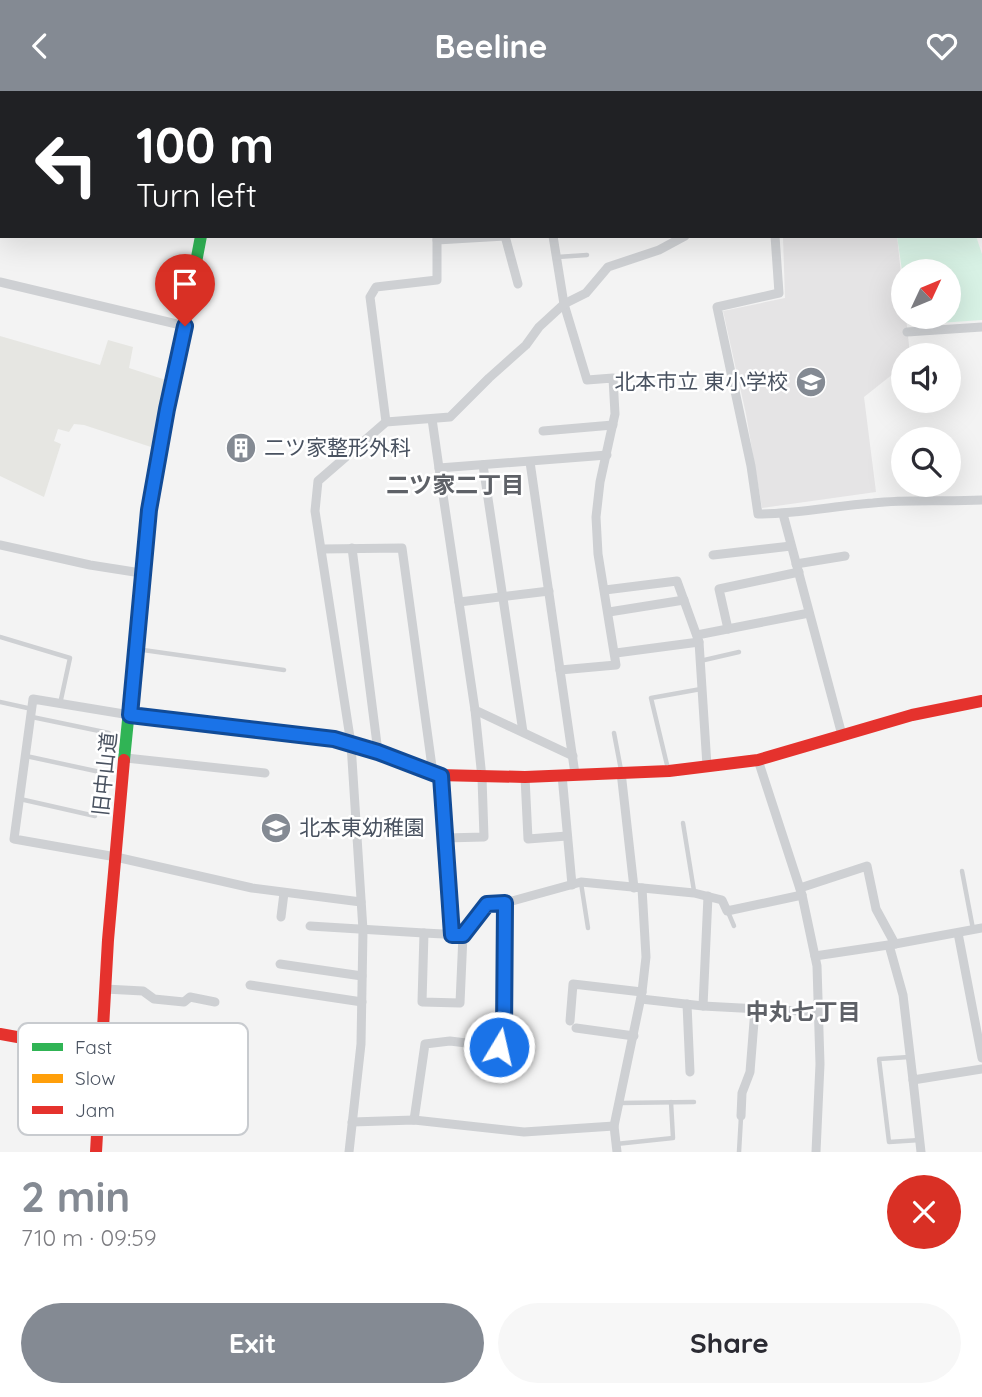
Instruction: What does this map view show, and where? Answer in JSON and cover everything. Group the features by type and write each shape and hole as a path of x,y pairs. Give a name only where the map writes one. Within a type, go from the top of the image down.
{"street":[{"name":"旧中山道","path":"102,1023 141,573 151,497 201,238"},
{"path":"386,422 370,297 376,288 437,280 437,238"},
{"path":"506,238 518,284"},
{"path":"553,238 564,304 587,380 613,377 615,414 600,482 596,517 598,554 616,665 560,670"},
{"path":"349,1152 361,1044 363,930 352,744 315,511 318,481 386,422 450,417 526,345 539,327 564,304 586,293 608,267 659,250 681,238"},
{"path":"775,238 779,293 716,307 751,467 758,514 783,514 876,502 982,500"},
{"path":"0,282 185,326"},
{"path":"907,332 982,327"},
{"path":"432,419 475,710 482,778 484,837 445,838"},
{"path":"543,432 613,425"},
{"path":"439,468 607,455"},
{"path":"530,461 573,756 568,775 568,836 577,883"},
{"path":"483,465 523,732"},
{"path":"783,514 842,735"},
{"path":"0,545 141,573"},
{"path":"713,555 791,546"},
{"path":"352,548 378,752"},
{"path":"321,549 402,548 437,775 448,876"},
{"path":"728,629 719,589 845,556"},
{"path":"605,590 677,581 698,639 707,766"},
{"path":"459,602 549,591"},
{"path":"609,612 684,600"},
{"path":"616,653 698,639 728,629 809,613"},
{"path":"361,902 252,888 116,857 13,838 33,699 130,715 334,739 378,752 437,775 482,778 669,771 758,760 912,715 982,701"},
{"path":"475,710 573,756"},
{"path":"126,758 265,773"},
{"path":"758,760 801,892 816,955 820,1064 816,1152"},
{"path":"616,1148 614,1126 634,1036 646,957 621,772"},
{"path":"525,777 528,839 568,836"},
{"path":"424,933 422,1002 460,1003 463,935 487,904 505,903 577,883 694,893 722,900 727,911 801,892 867,866 876,909 892,945 903,995 921,1152"},
{"path":"281,917 284,893"},
{"path":"704,1006 708,896"},
{"path":"415,1120 425,1044 450,1041 499,1047 504,1034 505,903"},
{"path":"310,926 463,935"},
{"path":"816,955 892,945 978,928"},
{"path":"958,933 982,1058"},
{"path":"280,964 362,976"},
{"path":"634,1036 573,1025 573,984 704,1006 818,1012"},
{"path":"250,985 362,1002"},
{"path":"105,989 143,991 154,999 184,1002 190,997 215,1002"},
{"path":"687,1004 690,1072"},
{"path":"741,1116 742,1093 750,1072 755,1009"},
{"path":"0,1034 18,1037"},
{"path":"913,1080 982,1069"},
{"path":"352,1122 415,1120 524,1132 614,1126"}],"lane":[{"path":"556,257 587,255"},
{"path":"0,637 70,658 60,704"},
{"path":"135,649 284,670"},
{"path":"700,661 739,652"},
{"path":"669,771 650,698 702,689"},
{"path":"0,702 31,713 109,733"},
{"path":"614,733 621,772"},
{"path":"25,756 100,772"},
{"path":"19,799 95,816"},
{"path":"683,823 694,893"},
{"path":"962,871 978,928"},
{"path":"448,876 452,935"},
{"path":"577,883 588,928"},
{"path":"727,911 734,926"},
{"path":"910,1057 879,1059 890,1142 920,1140"},
{"path":"616,1148 673,1138 671,1102"},
{"path":"619,1103 694,1102"},
{"path":"739,1152 741,1116"}],"shaded area":[{"name":"北本市立 東小学校","path":"783,238 897,238 899,259 891,259 891,329 907,329 909,343 891,343 891,376 864,397 876,492 762,508 746,414 723,311 785,298"},
{"path":"0,336 100,365 108,340 133,347 129,368 166,380 151,447 74,424 69,432 58,429 54,441 61,444 44,497 0,476"}],"green space":[{"path":"897,238 977,238 982,254 982,320 961,321 961,259 900,259"}],"traffic: fast":[{"path":"124,760 149,510 201,238"}],"traffic: slow":[{"path":"130,715 334,739 378,752 438,775"}],"traffic: jam":[{"path":"438,775 525,777 669,771 758,760 912,715 982,701"},
{"path":"103,1023 124,760"},
{"path":"0,1034 18,1037"},
{"path":"96,1152 97,1135"}],"place":[{"name":"北本市立 東小学校","path":"811,382"},
{"name":"二ツ家整形外科","path":"241,448"},
{"name":"北本東幼稚園","path":"276,828"}],"district":[{"name":"二ツ家二丁目","path":"455,485"},
{"name":"中丸七丁目","path":"803,1012"}],"route":[{"path":"185,326 149,510 130,715 334,739 441,776 452,935 463,935 487,904 505,903 504,1034 499,1047"}]}
